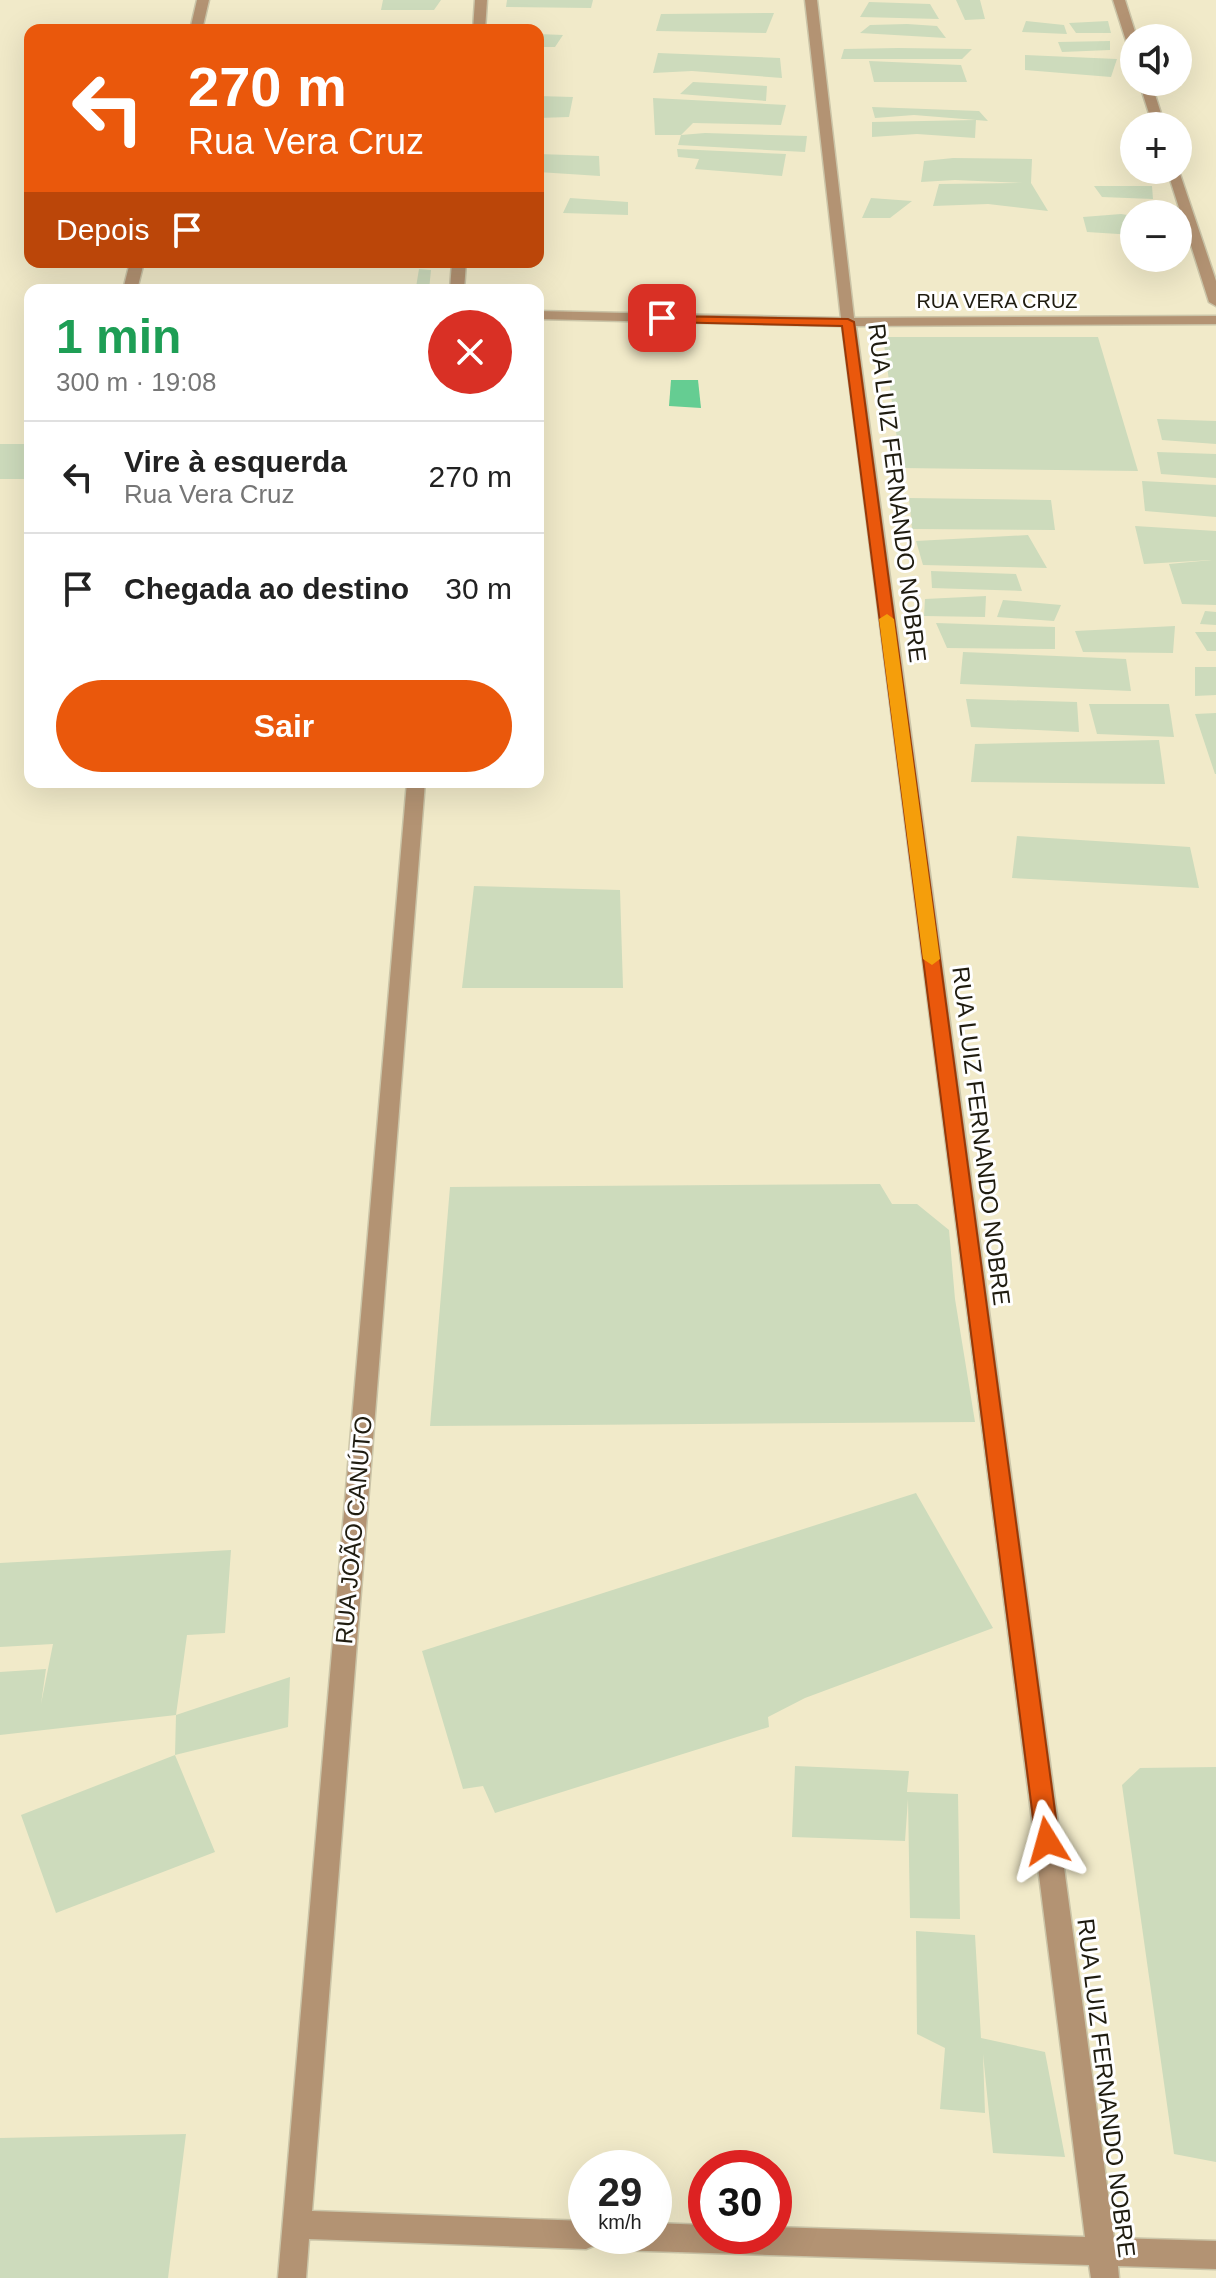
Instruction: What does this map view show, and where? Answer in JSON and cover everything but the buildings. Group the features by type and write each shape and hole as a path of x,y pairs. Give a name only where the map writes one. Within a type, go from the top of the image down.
{"street":[{"path":"197,24 203,0"},
{"path":"479,24 481,0"},
{"name":"RUA LUIZ FERNANDO NOBRE","path":"811,0 848,322 1103,2265"},
{"path":"1119,0 1127,24"},
{"path":"1178,184 1216,302"},
{"name":"RUA VERA CRUZ","path":"544,315 848,322 1216,320"},
{"name":"RUA JOÃO CANÚTO","path":"292,2278 416,788"},
{"path":"297,2225 568,2234"},
{"path":"672,2239 1103,2265 1216,2255"}],"shaded area":[{"path":"671,380 698,380 701,408 669,406"}],"slow traffic":[{"path":"887,619 932,959"}],"route":[{"path":"662,318 848,322 1047,1841"}]}
